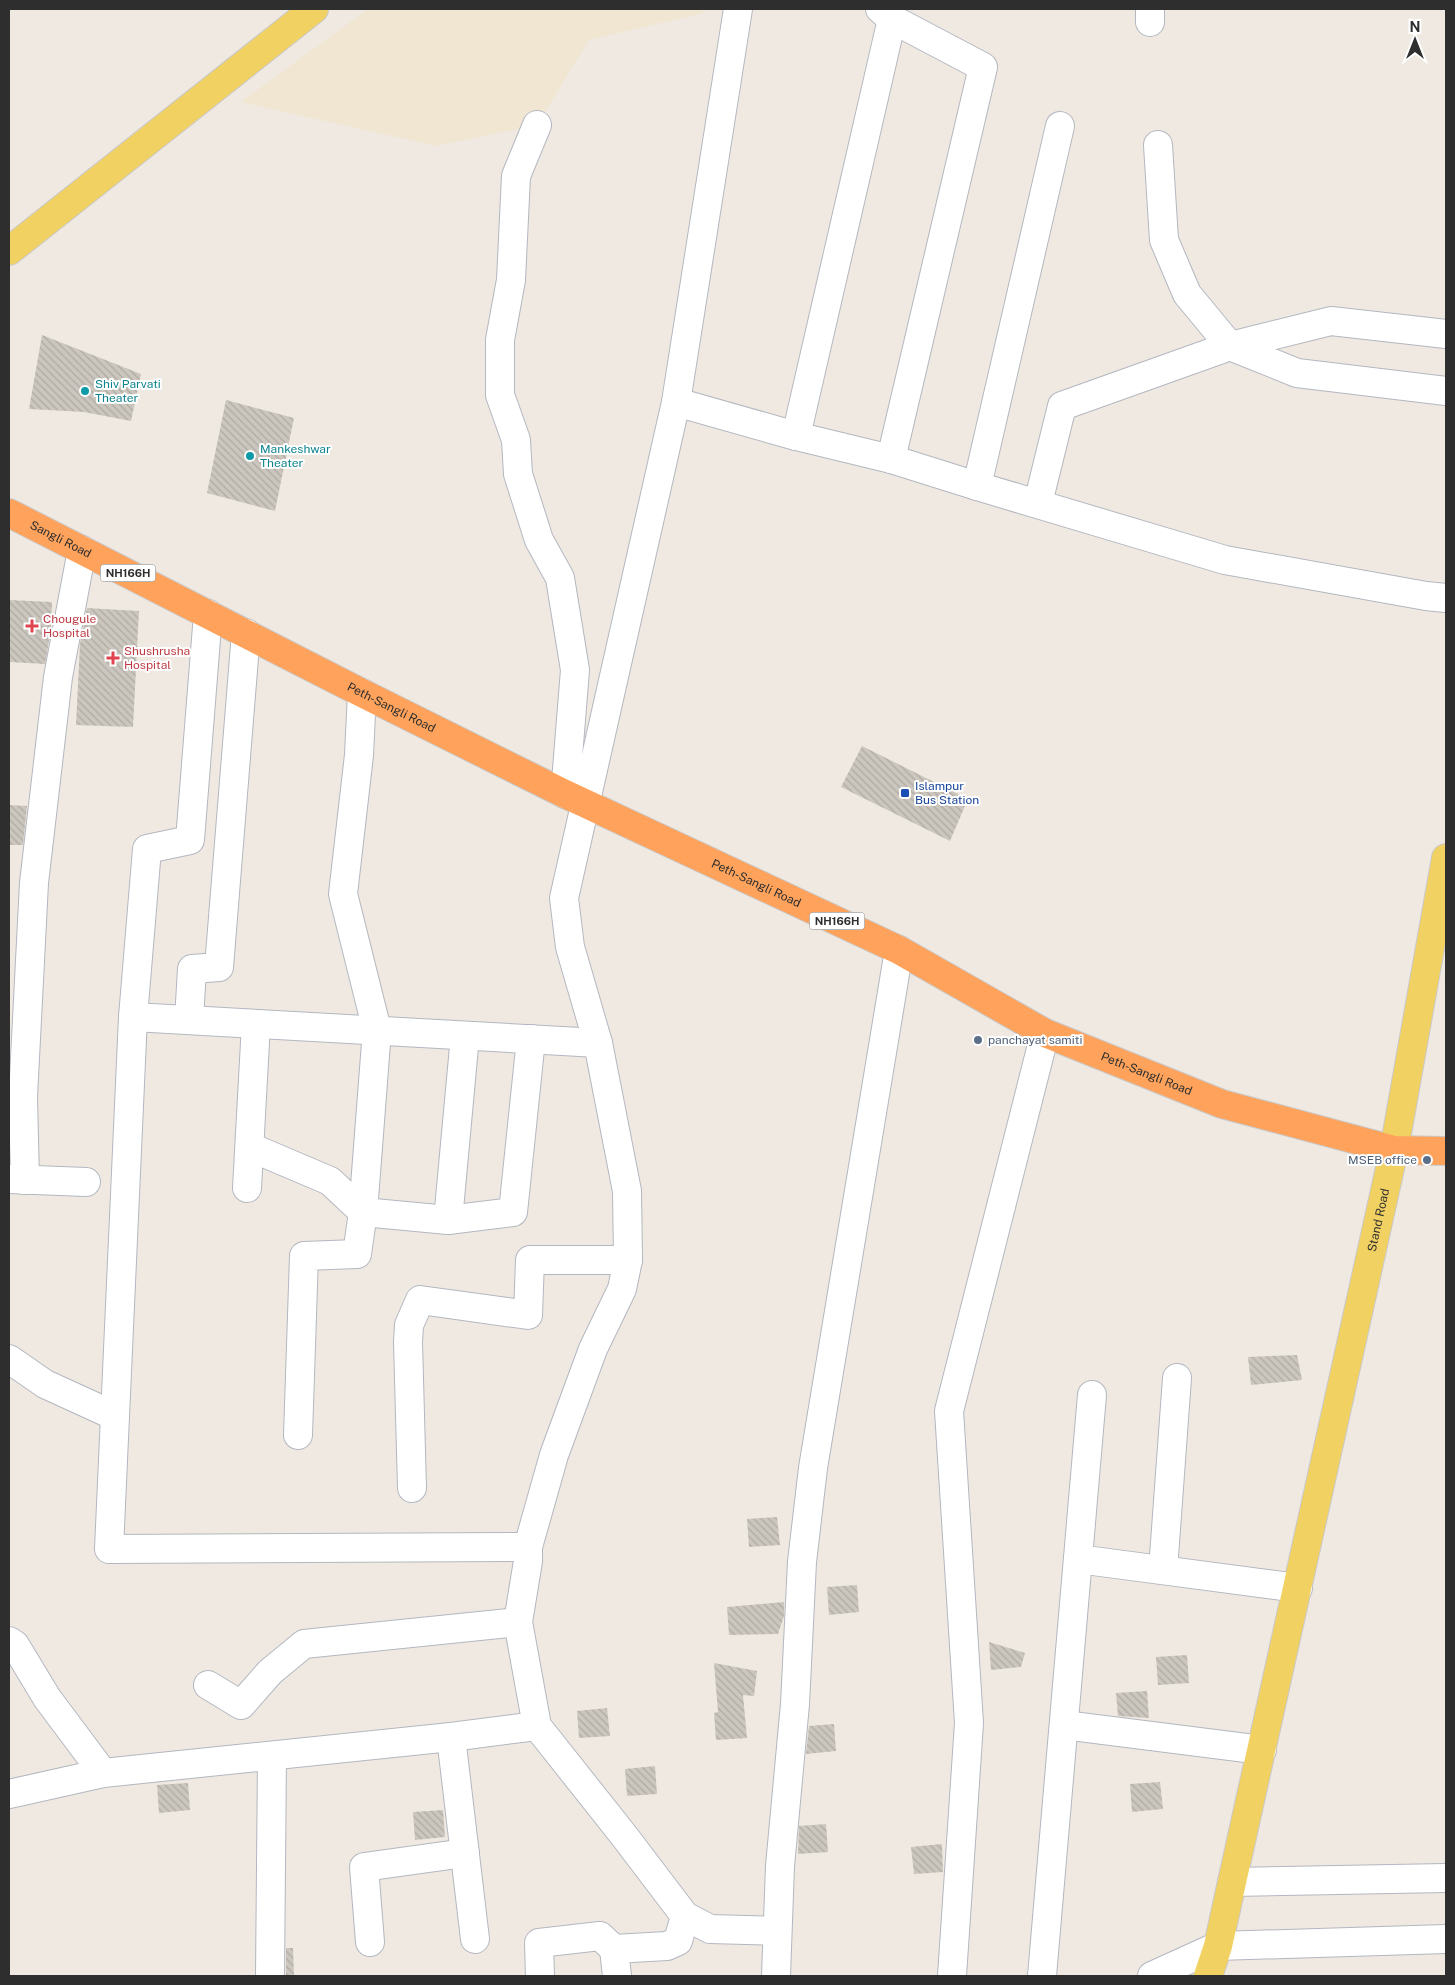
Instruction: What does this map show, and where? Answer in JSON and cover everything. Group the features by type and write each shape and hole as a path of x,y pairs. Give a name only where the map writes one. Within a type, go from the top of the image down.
{"highway":[{"name":"Sangli Road","path":"9,513 246,633"},
{"name":"Peth-Sangli Road","path":"246,633 362,694 575,799 899,950 1045,1033 1222,1104 1394,1150 1446,1150"}],"main road":[{"path":"9,251 314,9"},
{"name":"Stand Road","path":"1208,1976 1218,1946 1394,1150 1446,858"}],"street":[{"path":"575,799 676,402 738,9"},
{"path":"796,436 886,14 983,67 891,459"},
{"path":"537,125 516,176 511,280 500,340 500,394 516,440 518,474 539,540 560,578 575,670 575,799 564,898 570,948 598,1043 627,1191 628,1260 622,1289 592,1349 554,1455 528,1547 528,1560 518,1622 537,1726 626,1837 684,1916 710,1929 778,1931"},
{"path":"977,486 1060,126"},
{"path":"1158,145 1164,240 1187,294 1230,346 1298,373 1446,391"},
{"path":"1038,504 1062,406 1230,346 1331,321 1446,334"},
{"path":"676,402 796,436 891,459 1225,560 1446,598"},
{"path":"82,550 58,677 34,882 17,1179 86,1182"},
{"path":"208,614 190,840 148,849 133,1017 108,1548 528,1547"},
{"path":"189,1020 192,969 219,967 246,633"},
{"path":"298,1434 304,1256 357,1254 363,1212 377,1030 343,894 359,755 362,694"},
{"path":"776,1976 780,1866 795,1704 802,1562 813,1468 899,950"},
{"path":"133,1017 598,1043"},
{"path":"247,1188 256,1024"},
{"path":"952,1976 969,1723 949,1411 1045,1033"},
{"path":"448,1220 465,1036"},
{"path":"250,1147 330,1181 363,1212 448,1220 513,1212 531,1039"},
{"path":"412,1488 408,1342 409,1325 420,1300 528,1315 530,1260 628,1260"},
{"path":"9,1359 46,1384 115,1416"},
{"path":"1163,1570 1176,1378"},
{"path":"1042,1976 1092,1395"},
{"path":"1078,1559 1298,1588"},
{"path":"208,1685 241,1705 270,1672 304,1644 518,1622"},
{"path":"9,1641 15,1645 47,1698 103,1773"},
{"path":"1064,1725 1262,1750"},
{"path":"9,1794 103,1773 451,1737 537,1726"},
{"path":"451,1737 475,1939"},
{"path":"270,1976 272,1756"},
{"path":"370,1942 364,1867 465,1853"},
{"path":"1232,1882 1446,1878"},
{"path":"614,1949 667,1946 678,1941 684,1916"},
{"path":"540,1976 539,1943 600,1936 614,1949 617,1976"},
{"path":"1152,1976 1218,1946 1446,1939"}],"shaded area":[{"path":"368,9 703,9 703,13 589,40 537,125 436,146 241,102"}],"building":[{"name":"Shiv Parvati Theater","path":"42,335 141,374 131,421 84,412 29,409"},
{"name":"Mankeshwar Theater","path":"226,400 294,418 275,511 207,493"},
{"path":"9,600 52,602 51,629 45,664 9,662"},
{"path":"87,608 139,611 133,727 76,725 80,644"},
{"name":"Islampur Bus Station","path":"862,746 968,799 950,841 841,787"},
{"path":"9,805 27,806 23,845 9,845"},
{"path":"1297,1355 1302,1380 1251,1385 1248,1357"},
{"path":"777,1517 780,1545 749,1547 747,1519"},
{"path":"857,1585 859,1612 829,1615 827,1587"},
{"path":"784,1602 784,1616 778,1634 729,1635 727,1607"},
{"path":"989,1642 1025,1653 1021,1667 991,1670"},
{"path":"1187,1655 1189,1683 1158,1685 1156,1657"},
{"path":"714,1663 757,1671 754,1696 743,1695 747,1738 716,1740 714,1713 718,1712"},
{"path":"1147,1691 1149,1718 1118,1716 1116,1693"},
{"path":"607,1708 610,1736 579,1738 577,1711"},
{"path":"834,1724 836,1751 806,1754 809,1726"},
{"path":"655,1766 657,1794 627,1796 625,1769"},
{"path":"1160,1782 1163,1809 1132,1812 1130,1784"},
{"path":"188,1783 190,1810 159,1813 157,1785"},
{"path":"443,1810 445,1837 415,1840 413,1812"},
{"path":"826,1824 828,1852 798,1854 799,1826"},
{"path":"942,1844 943,1872 914,1874 911,1847"},
{"path":"286,1948 293,1948 294,1976 286,1976"}],"place":[{"name":"Shiv Parvati Theater","path":"85,391"},
{"name":"Mankeshwar Theater","path":"250,456"},
{"name":"Chougule Hospital","path":"32,626"},
{"name":"Shushrusha Hospital","path":"113,658"},
{"name":"Islampur Bus Station","path":"905,793"},
{"name":"panchayat samiti","path":"978,1040"},
{"name":"MSEB office","path":"1427,1160"}]}
